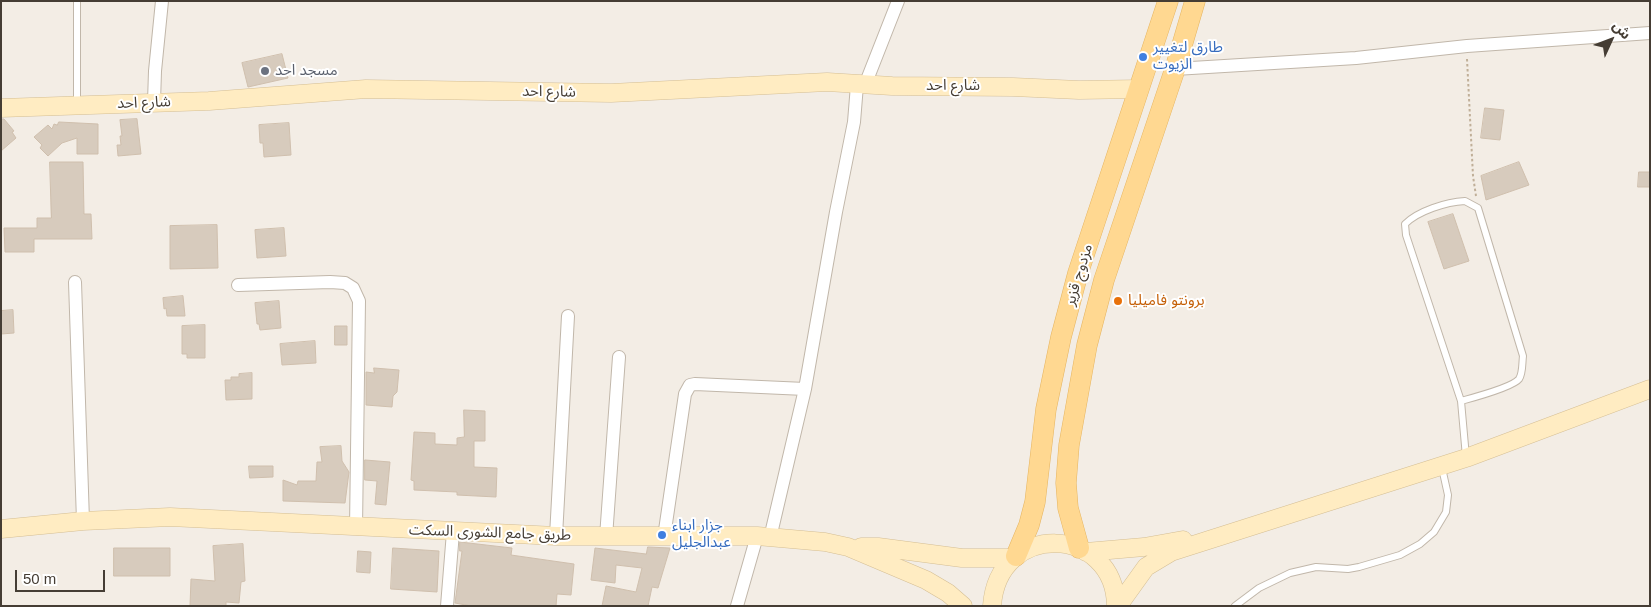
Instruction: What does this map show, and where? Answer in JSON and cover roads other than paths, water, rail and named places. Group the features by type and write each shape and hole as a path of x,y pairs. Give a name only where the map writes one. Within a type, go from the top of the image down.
{"main road":[{"name":"مزدوج قزير","path":"1014,557 1029,525 1035,502 1046,410 1061,336 1078,273 1168,1"},
{"name":"مزدوج قزير","path":"1082,550 1068,508 1066,483 1069,445 1086,345 1104,280 1175,69 1195,1"},
{"path":"1161,24 1186,31"},
{"name":"شارع احد","path":"1,108 208,101 366,89 611,93 819,82 861,85 1138,89"},
{"path":"1117,606 1139,575 1153,562 1171,552 1466,458 1650,389"},
{"name":"طريق جامع الشورى السكت","path":"1,530 83,521 170,517 334,525 356,528 556,536 764,537 825,542 848,547 876,557 926,580 948,593 963,606"},
{"path":"1082,550 1144,547 1230,533"},
{"path":"992,606 997,581 1004,568 1014,557 1040,544 1059,543 1082,550 1101,564 1107,572 1114,590 1117,606"},
{"path":"848,547 878,547 962,558 1014,557"}],"street":[{"path":"154,102 162,1"},
{"path":"737,606 764,537 805,389 836,212 861,85 898,1"},
{"path":"1175,69 1356,58 1467,46 1650,34"},
{"path":"76,282 83,521"},
{"path":"238,285 330,282 345,283 354,288 359,301 356,528"},
{"path":"556,536 568,316"},
{"path":"606,537 619,357"},
{"path":"664,537 685,394 690,385 805,389"},
{"path":"447,606 453,532"}],"lane":[{"path":"77,1 78,105"},
{"path":"1460,401 1509,386 1519,380 1523,356 1478,208 1465,201 1423,211 1405,224 1406,235 1460,401 1466,458"},
{"path":"1235,606 1258,588 1290,573 1316,567 1348,569 1359,567 1400,555 1420,544 1434,532 1446,512 1448,495 1442,466"}],"place":[{"name":"طارق لتغيير الزيوت","path":"1143,57"},
{"name":"مسجد احد","path":"265,71"},
{"name":"برونتو فاميليا","path":"1118,301"},
{"name":"جزار ابناء عبدالجليل","path":"662,535"}]}
